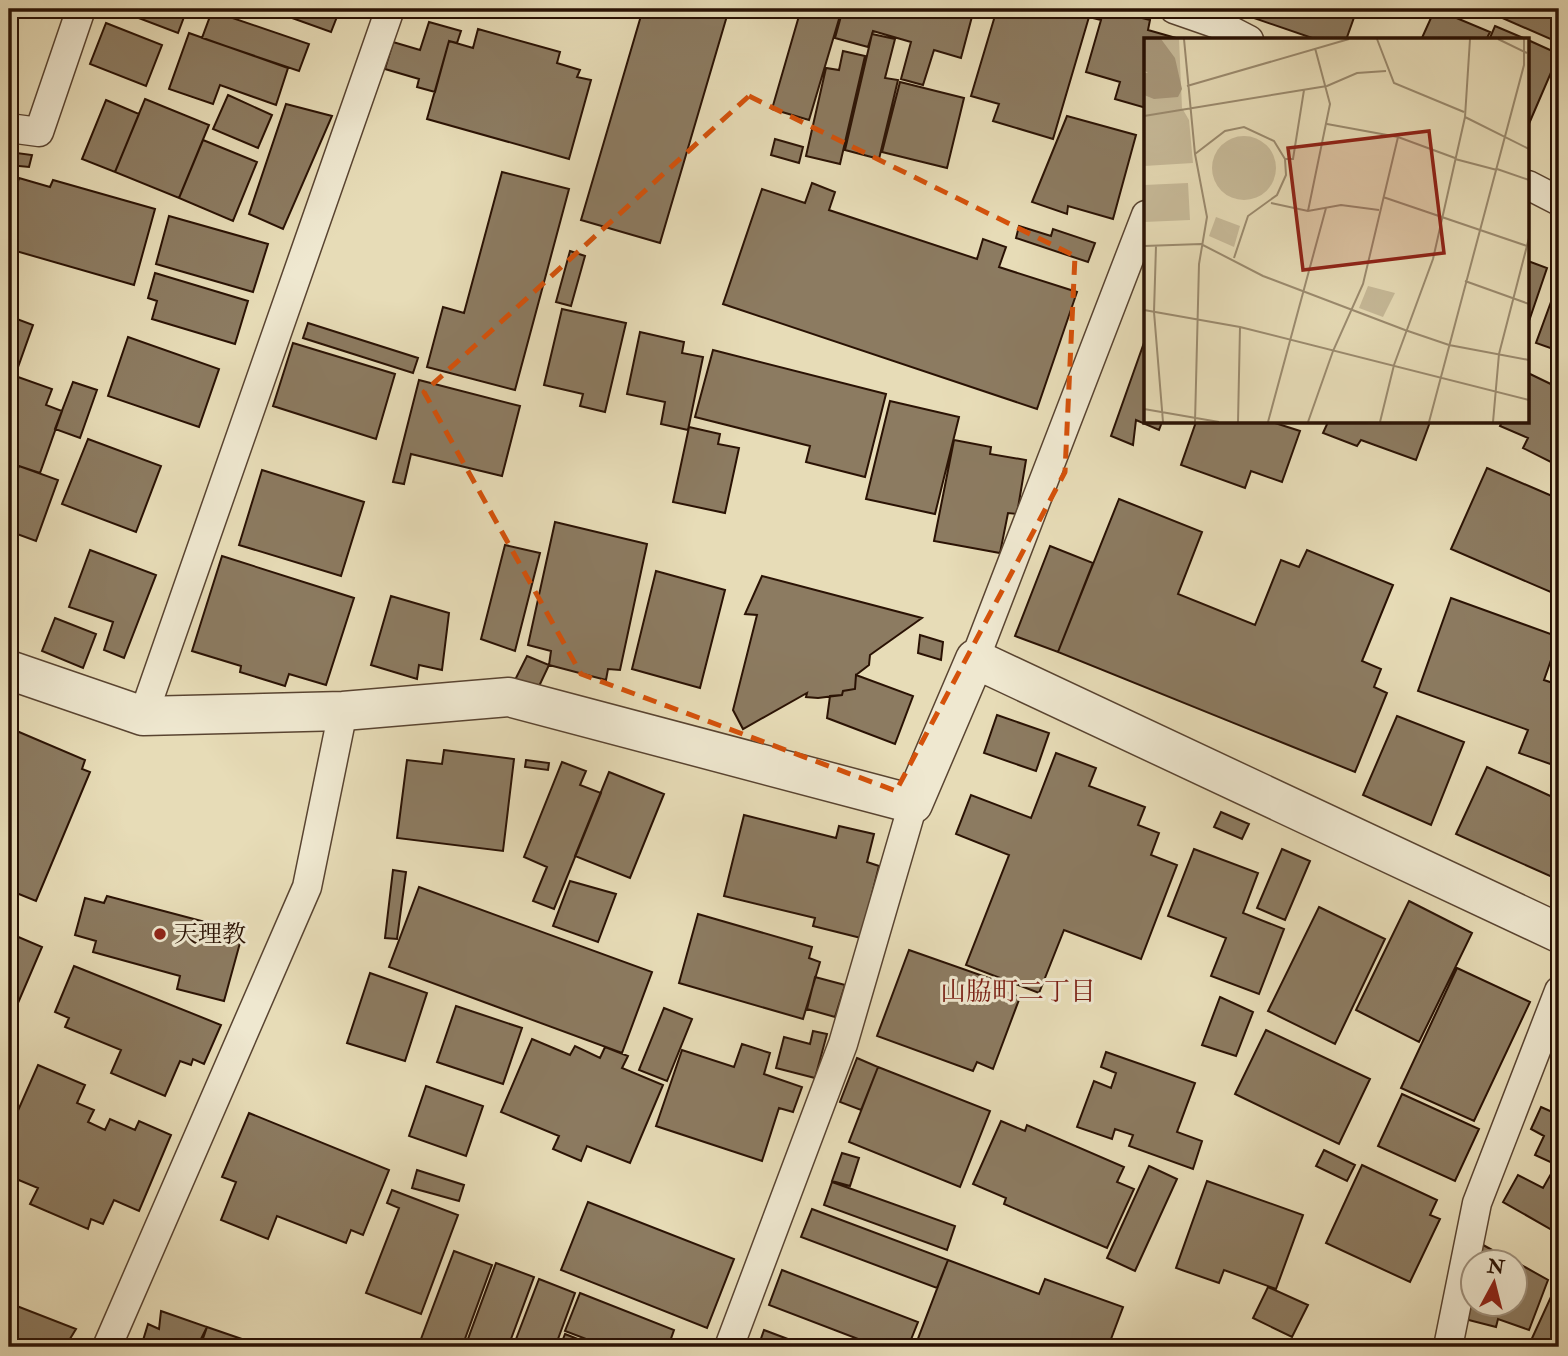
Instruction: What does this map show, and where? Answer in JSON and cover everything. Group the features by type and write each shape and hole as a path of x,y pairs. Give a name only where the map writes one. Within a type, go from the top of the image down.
{"street":[{"path":"9,670 143,716 343,711 509,697 913,804 975,659 1559,933"}],"lane":[{"path":"9,128 39,132 81,9"},
{"path":"143,716 390,9"},
{"path":"1174,9 1217,33 1240,38"},
{"path":"1530,186 1559,201"},
{"path":"975,659 1144,220"},
{"path":"107,1347 307,887 343,711"},
{"path":"729,1347 843,1044 913,804"},
{"path":"1448,1347 1477,1203 1559,992"}],"highlighted area":[{"path":"749,96 1075,256 1065,472 896,791 581,674 424,392"}],"building":[{"path":"115,9 187,9 178,33"},
{"path":"267,9 340,9 331,32"},
{"path":"643,9 729,9 660,243 581,220"},
{"path":"801,9 842,9 809,120 772,109"},
{"path":"843,9 974,9 961,58 934,50 923,85 901,79 911,42 873,31 868,47 835,38"},
{"path":"997,9 1067,9 1089,17 1053,139 993,121 999,104 971,96"},
{"path":"1092,9 1107,9 1150,20 1148,30 1176,38 1144,38 1144,107 1115,99 1120,82 1086,72 1101,20 1089,17"},
{"path":"1251,9 1357,9 1347,38 1312,38 1248,16"},
{"path":"1435,9 1490,32 1487,38 1422,38"},
{"path":"1482,9 1559,9 1559,31 1555,41"},
{"path":"212,11 309,44 299,71 202,38"},
{"path":"429,22 461,31 457,43 449,41 435,92 417,87 419,79 385,69 393,42 420,50"},
{"path":"106,23 162,45 146,86 90,64"},
{"path":"1495,26 1523,38 1490,38"},
{"path":"478,29 560,52 557,63 580,70 577,77 591,80 569,159 427,119 449,41 473,48"},
{"path":"189,33 288,68 276,105 220,85 213,104 169,89"},
{"path":"872,34 895,39 885,78 898,80 879,159 845,150"},
{"path":"1530,41 1559,54 1530,121"},
{"path":"843,51 865,56 840,164 806,156 826,68 839,70"},
{"path":"900,82 964,98 947,168 882,152"},
{"path":"228,95 272,115 258,148 213,129"},
{"path":"145,99 209,125 179,198 115,172"},
{"path":"106,100 139,114 115,172 82,159"},
{"path":"286,104 332,116 283,229 249,214"},
{"path":"1067,116 1136,135 1113,219 1068,206 1067,214 1032,202"},
{"path":"775,139 803,147 799,163 771,155"},
{"path":"203,140 257,162 233,221 179,198"},
{"path":"9,152 32,155 29,167 9,165"},
{"path":"502,172 569,189 515,390 427,367 443,307 464,313"},
{"path":"19,178 50,187 53,180 155,209 134,285 9,249 9,205 11,206"},
{"path":"812,183 835,192 829,210 977,259 983,239 1006,247 999,267 1077,292 1037,409 723,304 762,189 805,203"},
{"path":"169,216 268,244 253,292 156,264"},
{"path":"1019,226 1051,236 1053,229 1095,243 1088,262 1016,238"},
{"path":"570,251 585,256 571,306 556,302"},
{"path":"1530,262 1547,268 1530,318"},
{"path":"155,273 248,301 235,344 152,319 157,301 148,298"},
{"path":"1559,280 1559,351 1536,343"},
{"path":"562,309 626,323 605,412 580,406 583,394 544,385"},
{"path":"9,316 33,325 17,370 9,367"},
{"path":"308,323 418,358 413,373 303,338"},
{"path":"640,332 684,342 682,353 703,357 688,430 661,424 665,402 627,394"},
{"path":"128,337 219,369 199,427 108,396"},
{"path":"293,343 395,374 376,439 273,406"},
{"path":"1144,343 1144,423 1136,420 1133,445 1111,436"},
{"path":"713,350 886,394 865,477 806,462 810,446 695,417"},
{"path":"1530,374 1559,388 1559,466 1523,448 1528,438 1500,426 1530,424"},
{"path":"18,377 52,389 46,405 62,411 40,473 19,466 12,484 9,483 9,392 12,393"},
{"path":"419,380 520,406 502,476 411,454 404,484 393,482"},
{"path":"73,382 97,390 80,438 55,429"},
{"path":"890,401 959,417 935,514 866,499"},
{"path":"1145,424 1161,424 1159,430"},
{"path":"1195,424 1278,424 1300,431 1282,482 1251,471 1245,488 1181,465"},
{"path":"1327,424 1429,424 1416,460 1361,440 1357,446 1323,433"},
{"path":"689,427 720,434 718,444 739,448 725,513 673,502"},
{"path":"88,439 161,466 136,532 62,504"},
{"path":"954,440 991,447 990,454 1026,460 1017,514 1008,513 1000,553 934,541"},
{"path":"19,466 58,480 36,541 9,531 9,493"},
{"path":"1487,468 1559,499 1559,579 1553,593 1451,549"},
{"path":"262,470 364,502 341,576 239,545"},
{"path":"1119,499 1202,532 1178,594 1255,625 1281,560 1299,567 1307,550 1393,585 1362,661 1381,669 1374,687 1387,693 1355,772 1058,652"},
{"path":"555,522 647,544 620,670 608,669 606,680 549,665 551,651 528,645"},
{"path":"505,545 540,553 515,651 481,639"},
{"path":"1050,546 1093,563 1058,652 1015,636"},
{"path":"90,550 156,575 124,658 104,650 113,622 69,607"},
{"path":"222,556 354,598 326,685 289,674 285,686 240,672 241,666 192,651"},
{"path":"656,571 725,590 700,688 632,669"},
{"path":"762,576 922,618 870,655 869,665 856,675 855,689 843,691 842,695 818,698 806,697 807,693 743,729 733,710 757,615 745,614"},
{"path":"391,596 449,613 442,670 419,665 417,679 371,665"},
{"path":"1451,598 1559,637 1544,680 1559,685 1559,767 1519,753 1528,730 1418,691"},
{"path":"55,618 96,634 83,668 42,651"},
{"path":"920,635 943,642 941,660 918,653"},
{"path":"527,656 549,665 533,699 510,690"},
{"path":"856,675 913,696 895,744 827,718 830,696 842,695 843,691 855,689"},
{"path":"997,715 1049,733 1036,771 984,753"},
{"path":"1397,716 1464,742 1431,825 1363,795"},
{"path":"12,729 85,760 82,769 90,772 36,901 9,890 9,734"},
{"path":"444,750 514,759 503,851 397,838 407,760 442,764"},
{"path":"1056,753 1096,768 1089,786 1145,807 1138,825 1159,833 1151,855 1177,865 1141,959 1064,930 1039,993 966,965 1009,855 956,834 971,795 1031,818"},
{"path":"526,760 549,763 548,770 525,767"},
{"path":"562,762 586,771 580,785 601,793 554,909 533,901 547,867 524,857"},
{"path":"1487,767 1559,800 1559,880 1456,834"},
{"path":"609,772 664,794 630,878 575,856"},
{"path":"1221,812 1249,824 1242,839 1214,827"},
{"path":"744,815 836,838 839,826 874,834 867,862 879,866 861,938 813,926 815,918 724,896"},
{"path":"1194,849 1258,873 1243,913 1284,929 1259,994 1211,976 1226,938 1168,916"},
{"path":"1282,849 1310,861 1285,920 1257,908"},
{"path":"393,870 406,872 397,939 385,938"},
{"path":"570,881 616,894 598,942 553,926"},
{"path":"419,887 652,972 622,1053 389,967"},
{"path":"107,896 243,932 224,1001 177,989 180,976 93,952 96,941 75,935 85,898 104,903"},
{"path":"1409,901 1472,933 1419,1042 1356,1010"},
{"path":"1319,907 1385,939 1335,1044 1268,1011"},
{"path":"698,914 812,947 809,958 820,962 803,1019 679,983"},
{"path":"9,933 42,947 9,1024"},
{"path":"909,950 1006,984 1003,991 1020,997 993,1069 977,1062 973,1071 877,1036"},
{"path":"74,966 221,1025 204,1064 193,1059 191,1065 180,1061 165,1096 111,1073 121,1050 65,1027 69,1018 55,1012"},
{"path":"1457,968 1530,1002 1474,1121 1401,1088"},
{"path":"370,973 427,993 405,1061 347,1043"},
{"path":"815,977 845,985 835,1017 807,1009"},
{"path":"1220,997 1253,1012 1236,1056 1202,1045"},
{"path":"456,1006 522,1028 503,1084 437,1062"},
{"path":"664,1008 692,1019 667,1081 639,1070"},
{"path":"1266,1030 1370,1079 1339,1144 1235,1094"},
{"path":"813,1031 827,1034 815,1078 776,1068 784,1037 810,1044"},
{"path":"532,1039 570,1055 575,1046 600,1058 605,1047 628,1056 622,1068 663,1085 630,1163 587,1146 581,1161 553,1149 559,1136 501,1112"},
{"path":"742,1044 770,1053 764,1074 802,1087 793,1112 779,1108 762,1161 656,1126 682,1050 734,1067"},
{"path":"1106,1052 1195,1083 1177,1132 1202,1141 1193,1169 1129,1146 1133,1135 1115,1129 1112,1139 1077,1127 1094,1081 1111,1088 1116,1073 1101,1067"},
{"path":"857,1058 878,1067 861,1110 840,1102"},
{"path":"38,1065 85,1085 77,1103 94,1110 88,1122 105,1130 110,1119 135,1130 139,1121 171,1135 139,1211 114,1200 103,1224 91,1219 88,1229 30,1204 38,1188 14,1178 9,1186 9,1131"},
{"path":"878,1067 990,1111 960,1187 849,1142"},
{"path":"426,1086 483,1106 466,1156 409,1136"},
{"path":"1402,1094 1479,1129 1455,1181 1378,1146"},
{"path":"1541,1107 1559,1115 1559,1166 1535,1155 1544,1136 1531,1129"},
{"path":"249,1113 389,1170 363,1235 351,1230 346,1243 277,1216 268,1239 221,1220 236,1182 222,1177"},
{"path":"1001,1121 1025,1131 1027,1125 1124,1167 1117,1182 1134,1189 1107,1248 1004,1204 1006,1198 973,1184"},
{"path":"1324,1150 1355,1165 1347,1181 1316,1166"},
{"path":"842,1153 859,1158 850,1186 832,1181"},
{"path":"1362,1165 1437,1200 1430,1215 1440,1219 1410,1282 1326,1243"},
{"path":"1149,1166 1177,1179 1135,1271 1107,1258"},
{"path":"417,1170 464,1185 459,1201 412,1188"},
{"path":"1552,1172 1559,1176 1559,1234 1503,1202 1518,1175 1543,1188"},
{"path":"1207,1181 1303,1215 1276,1289 1224,1270 1219,1283 1176,1268"},
{"path":"832,1182 955,1226 947,1250 824,1205"},
{"path":"392,1190 458,1215 421,1314 366,1293 399,1208 387,1203"},
{"path":"588,1202 734,1259 707,1328 561,1270"},
{"path":"812,1209 948,1260 937,1288 801,1237"},
{"path":"1474,1240 1489,1248 1472,1248"},
{"path":"454,1251 492,1265 462,1347 418,1347"},
{"path":"948,1260 1039,1294 1045,1279 1123,1307 1108,1347 925,1347 916,1344"},
{"path":"496,1263 534,1277 508,1347 465,1347"},
{"path":"782,1270 918,1322 908,1347 879,1347 769,1305"},
{"path":"1530,1270 1548,1280 1529,1330 1498,1319 1496,1327 1461,1318 1530,1318"},
{"path":"539,1279 575,1293 555,1347 513,1347"},
{"path":"1268,1287 1308,1305 1292,1337 1253,1318"},
{"path":"1555,1288 1559,1290 1559,1347 1528,1347"},
{"path":"580,1293 674,1330 668,1347 607,1347 565,1331"},
{"path":"9,1303 76,1329 65,1347 9,1347"},
{"path":"161,1311 207,1327 197,1347 141,1347 148,1324 159,1329"},
{"path":"207,1327 265,1347 200,1347"},
{"path":"764,1330 809,1347 758,1347"},
{"path":"565,1334 598,1347 560,1347"}],"place":[{"name":"天理教","path":"160,934"}],"district":[{"name":"山脇町二丁目","path":"1018,992"}]}
